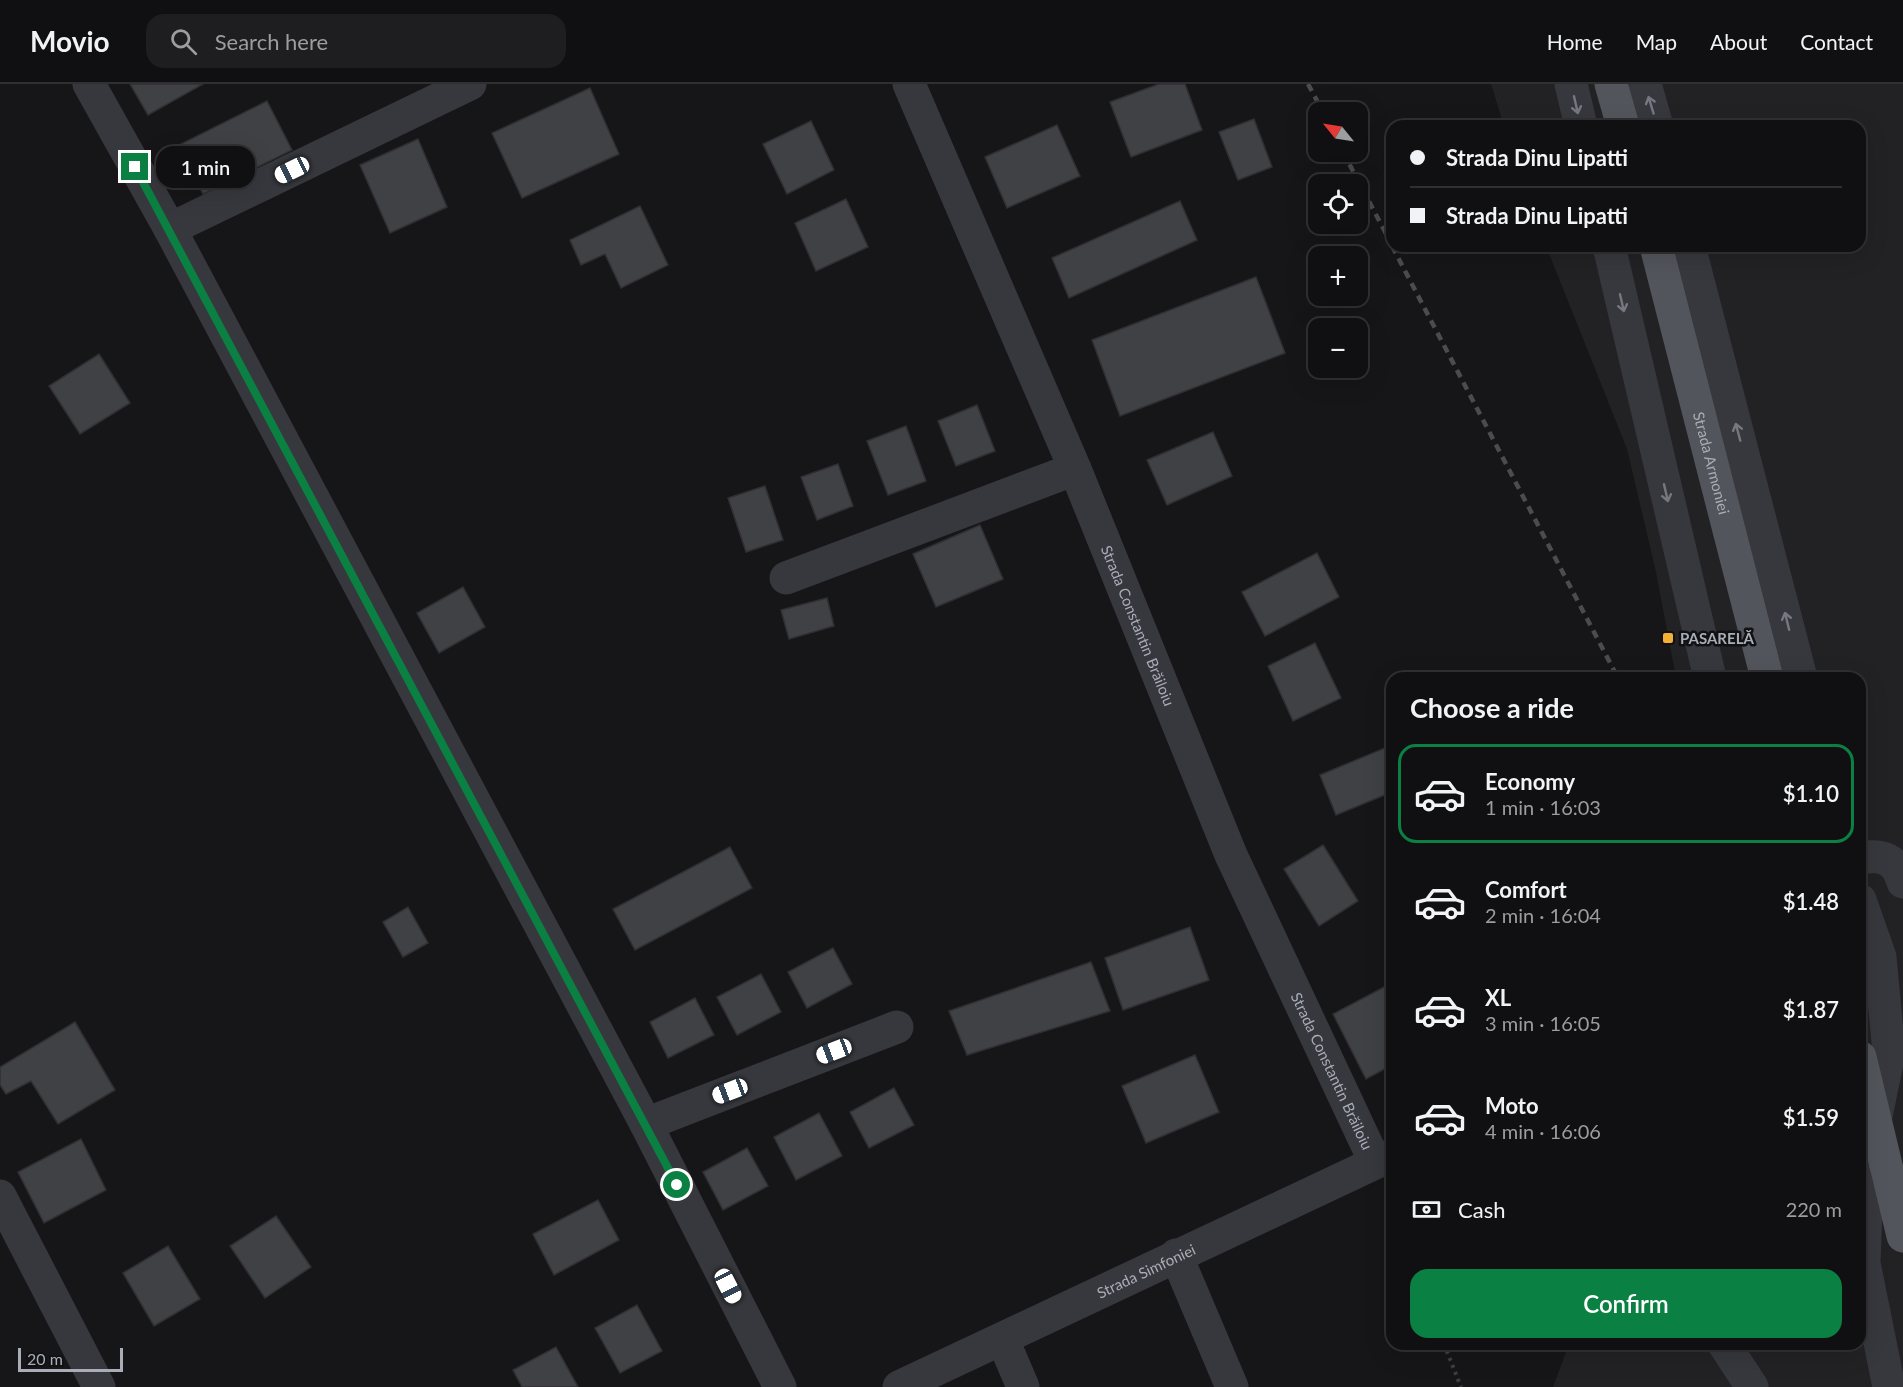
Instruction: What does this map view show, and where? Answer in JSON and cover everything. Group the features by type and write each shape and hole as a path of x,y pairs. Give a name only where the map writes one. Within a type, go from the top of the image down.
{"main road":[{"path":"1611,84 1621,120"},
{"name":"Strada Armoniei","path":"1658,252 1765,672"},
{"path":"1866,1082 1903,1236"}],"street":[{"path":"89,84 170,229 646,1124 780,1387"},
{"path":"170,229 470,84"},
{"name":"Strada Constantin Brăiloiu","path":"909,84 1075,469 1231,855 1383,1158"},
{"path":"1571,84 1580,120"},
{"path":"1645,84 1655,120"},
{"path":"1610,252 1709,672"},
{"path":"1691,252 1799,672"},
{"path":"786,578 1075,469"},
{"path":"1866,857 1878,855 1892,861 1900,871 1903,882"},
{"path":"1866,917 1880,957 1888,1053 1866,1148"},
{"path":"646,1124 897,1027"},
{"name":"Strada Simfoniei","path":"899,1387 1003,1340 1176,1255 1383,1158"},
{"path":"0,1196 99,1387"},
{"path":"1176,1255 1232,1387"},
{"path":"1866,1273 1888,1387"},
{"path":"1003,1340 1023,1387"},
{"path":"1728,1350 1752,1387"}],"path":[{"path":"1446,1350 1461,1387"}],"shaded area":[{"path":"1491,84 1903,84 1903,1387 1553,1387 1567,1350 1866,1350 1866,672 1675,672 1656,572 1627,449 1548,252 1866,252 1866,120 1502,120"}],"building":[{"path":"130,84 203,84 148,115"},
{"path":"1159,84 1185,84 1202,130 1131,157 1110,102"},
{"path":"590,88 619,154 522,198 492,133"},
{"path":"267,101 292,150 203,194 179,145"},
{"path":"1254,119 1272,167 1238,180 1219,132"},
{"path":"811,121 834,170 787,194 763,144"},
{"path":"1057,125 1080,176 1007,208 985,157"},
{"path":"418,139 447,207 390,233 360,165"},
{"path":"846,199 868,247 816,271 795,223"},
{"path":"1180,201 1197,240 1069,298 1052,258"},
{"path":"640,206 668,265 621,288 605,254 581,265 570,240"},
{"path":"1256,277 1285,353 1120,416 1092,340"},
{"path":"99,354 130,403 80,434 49,386"},
{"path":"977,405 995,451 956,466 938,421"},
{"path":"906,426 926,481 888,495 867,441"},
{"path":"1213,432 1232,476 1167,505 1147,460"},
{"path":"838,464 853,506 817,520 801,477"},
{"path":"765,486 783,540 746,552 728,498"},
{"path":"980,525 1003,579 936,607 913,554"},
{"path":"1317,553 1339,597 1265,636 1242,592"},
{"path":"463,587 485,627 439,653 417,613"},
{"path":"827,598 834,626 789,639 781,610"},
{"path":"1315,643 1341,698 1293,721 1268,666"},
{"path":"1386,748 1386,794 1336,815 1320,775"},
{"path":"1323,845 1358,901 1319,926 1284,869"},
{"path":"730,847 752,888 635,950 613,909"},
{"path":"408,907 428,943 403,957 383,922"},
{"path":"1190,927 1209,980 1123,1010 1105,958"},
{"path":"833,948 852,984 807,1008 788,972"},
{"path":"1091,962 1110,1011 967,1055 949,1011"},
{"path":"761,974 781,1012 737,1035 717,997"},
{"path":"1386,986 1386,1068 1366,1079 1333,1014"},
{"path":"695,998 714,1035 668,1058 650,1022"},
{"path":"75,1022 115,1090 58,1124 31,1081 6,1094 0,1085 0,1067"},
{"path":"1195,1055 1219,1112 1146,1143 1122,1086"},
{"path":"894,1088 914,1125 869,1148 850,1112"},
{"path":"819,1113 842,1156 796,1180 774,1137"},
{"path":"81,1139 106,1190 44,1223 18,1172"},
{"path":"747,1148 768,1186 723,1210 703,1172"},
{"path":"598,1200 619,1240 554,1275 533,1234"},
{"path":"276,1216 311,1267 265,1298 230,1246"},
{"path":"168,1246 200,1299 154,1326 123,1273"},
{"path":"637,1305 662,1351 620,1373 595,1328"},
{"path":"556,1347 578,1387 522,1387 513,1370"}],"railway":[{"path":"1308,84 1318,102"},
{"path":"1348,162 1386,234"},
{"path":"1395,252 1615,672"},
{"path":"1866,1154 1903,1239"}],"place":[{"name":"PASARELĂ","path":"1668,638"}],"route":[{"path":"135,167 677,1185"}]}
